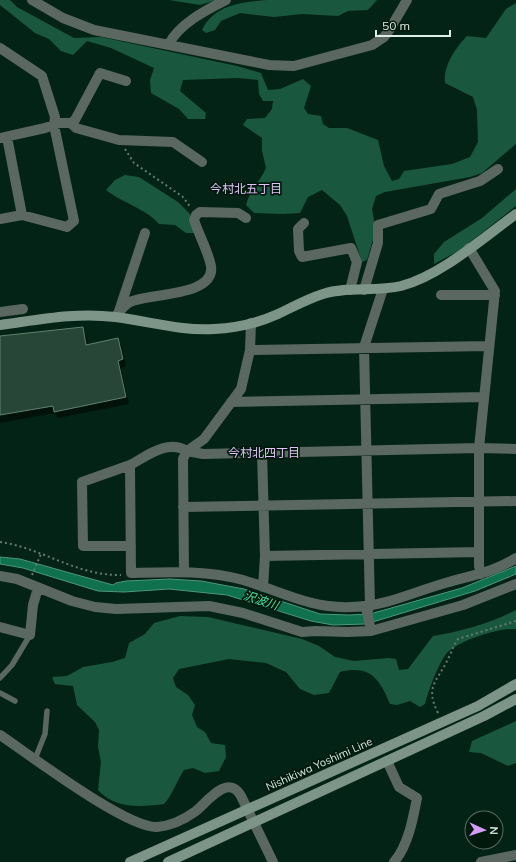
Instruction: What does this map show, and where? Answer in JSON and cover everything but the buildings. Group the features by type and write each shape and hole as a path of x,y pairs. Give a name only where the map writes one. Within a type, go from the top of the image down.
{"main road":[{"path":"0,325 76,316 117,314 195,329 228,328 251,323 278,314 321,295 350,290 383,289 418,280 444,266 516,214"},
{"name":"Nishikiwa Yoshimi Line","path":"130,862 478,706 516,684"},
{"path":"168,862 484,716 516,699"}],"street":[{"path":"32,0 63,18 94,30 268,65 294,66 372,44 384,37 407,0"},
{"path":"169,44 174,34 210,8 226,0"},
{"path":"0,48 42,76 55,117 54,125 74,221 66,227 22,215 0,219"},
{"path":"22,215 4,138 54,125 71,123 75,120 100,73 126,81"},
{"path":"71,123 76,128 119,140 173,142 202,162"},
{"path":"364,290 378,243 378,225 431,210 439,194 480,181 498,169"},
{"path":"117,314 130,302 177,293 205,283 210,276 211,267 194,220 196,215 200,212 238,213 246,218"},
{"path":"304,223 298,230 299,251 302,257 351,248 357,262 350,290"},
{"path":"117,314 145,232"},
{"path":"469,248 495,291 479,448 479,552 481,574"},
{"path":"370,629 364,347 383,289"},
{"path":"441,295 495,295"},
{"path":"0,312 23,309"},
{"path":"184,572 183,459 187,451 204,439 241,389 250,350 251,323"},
{"path":"250,350 489,346"},
{"path":"232,402 484,397"},
{"path":"131,546 83,546 82,482 130,465 164,447 180,447 187,451 203,454 479,448 516,449"},
{"path":"262,453 265,556 263,587"},
{"path":"130,465 131,572 184,572 228,577 312,604 369,609 442,584 496,569 516,558"},
{"path":"183,507 516,501"},
{"path":"265,556 479,552"},
{"path":"0,576 17,579 72,601 95,607 116,609 209,606 243,613 302,632 347,632 370,629 462,605 516,584"},
{"path":"0,627 30,635 33,605 38,588"},
{"path":"0,735 110,809 144,825 155,827 176,822 196,811 219,790 227,787 234,788 240,792 273,862"},
{"path":"387,761 399,787 417,798 414,816 399,856 394,862"},
{"path":"481,862 516,855"}],"lane":[{"path":"0,678 12,666 30,635"},
{"path":"0,693 15,701"},
{"path":"35,758 45,734 47,711"}],"path":[{"path":"119,140 134,163 183,197 196,215"},
{"path":"0,542 24,547 54,560 97,573 126,575 131,572"},
{"path":"30,580 40,555"},
{"path":"442,722 433,702 432,690 436,678 443,670 458,639 516,621"}],"shaded area":[{"path":"0,0 10,0 17,7 74,38 101,37 237,66 261,73 268,90 280,89 303,79 311,86 304,108 308,114 321,116 323,124 329,128 347,128 378,140 384,166 392,181 399,179 404,171 452,164 470,157 478,142 477,110 473,97 445,83 446,70 451,57 467,36 486,38 506,9 516,3 516,144 482,173 470,177 385,192 376,196 372,209 375,226 374,236 367,260 362,262 347,216 340,205 322,190 308,197 300,213 254,213 246,205 247,200 266,168 262,151 262,138 243,125 247,119 265,118 272,109 273,101 263,101 259,94 258,80 238,78 183,80 180,91 206,113 205,119 188,119 179,109 151,93 150,80 154,68 111,48 87,41 73,55 61,51 49,39 35,33 0,5"},
{"path":"169,0 217,0 200,5"},
{"path":"267,0 377,0 368,10 348,11 338,16 302,14 274,17 240,13 221,21 215,30 206,33 202,30 214,15 229,6"},
{"path":"125,175 139,177 178,202 190,214 195,233 186,233 175,225 159,224 148,214 106,190 115,180"},
{"path":"516,189 516,206 460,250 434,264 434,254 444,242 482,218"},
{"path":"516,610 516,629 500,630 481,635 463,642 449,651 438,668 425,704 420,707 410,701 397,705 390,704 382,687 377,681 366,672 359,670 340,672 329,693 314,695 300,689 286,672 266,663 229,659 179,669 173,678 176,687 188,695 195,705 192,715 197,727 205,732 211,743 225,745 226,757 219,771 205,773 193,768 184,770 164,804 137,806 120,804 112,801 98,790 101,762 98,747 99,730 95,722 77,705 73,686 55,684 52,677 67,676 83,667 125,658 129,643 145,634 154,623 180,616 208,617 302,639 319,646 335,657 354,661 389,658 396,659 399,670 408,669 433,636 475,626"},
{"path":"516,721 516,763 508,766 481,753 469,752 472,741"}],"water":[{"name":"沢波川","path":"0,557 20,559 113,585 126,581 170,579 201,581 244,589 320,614 349,615 370,614 462,588 516,566 516,574 475,591 366,624 333,625 311,621 227,595 169,589 124,592 98,591 23,568 0,564"}],"district":[{"name":"今村北五丁目","path":"246,188"},
{"name":"今村北四丁目","path":"264,452"}]}
